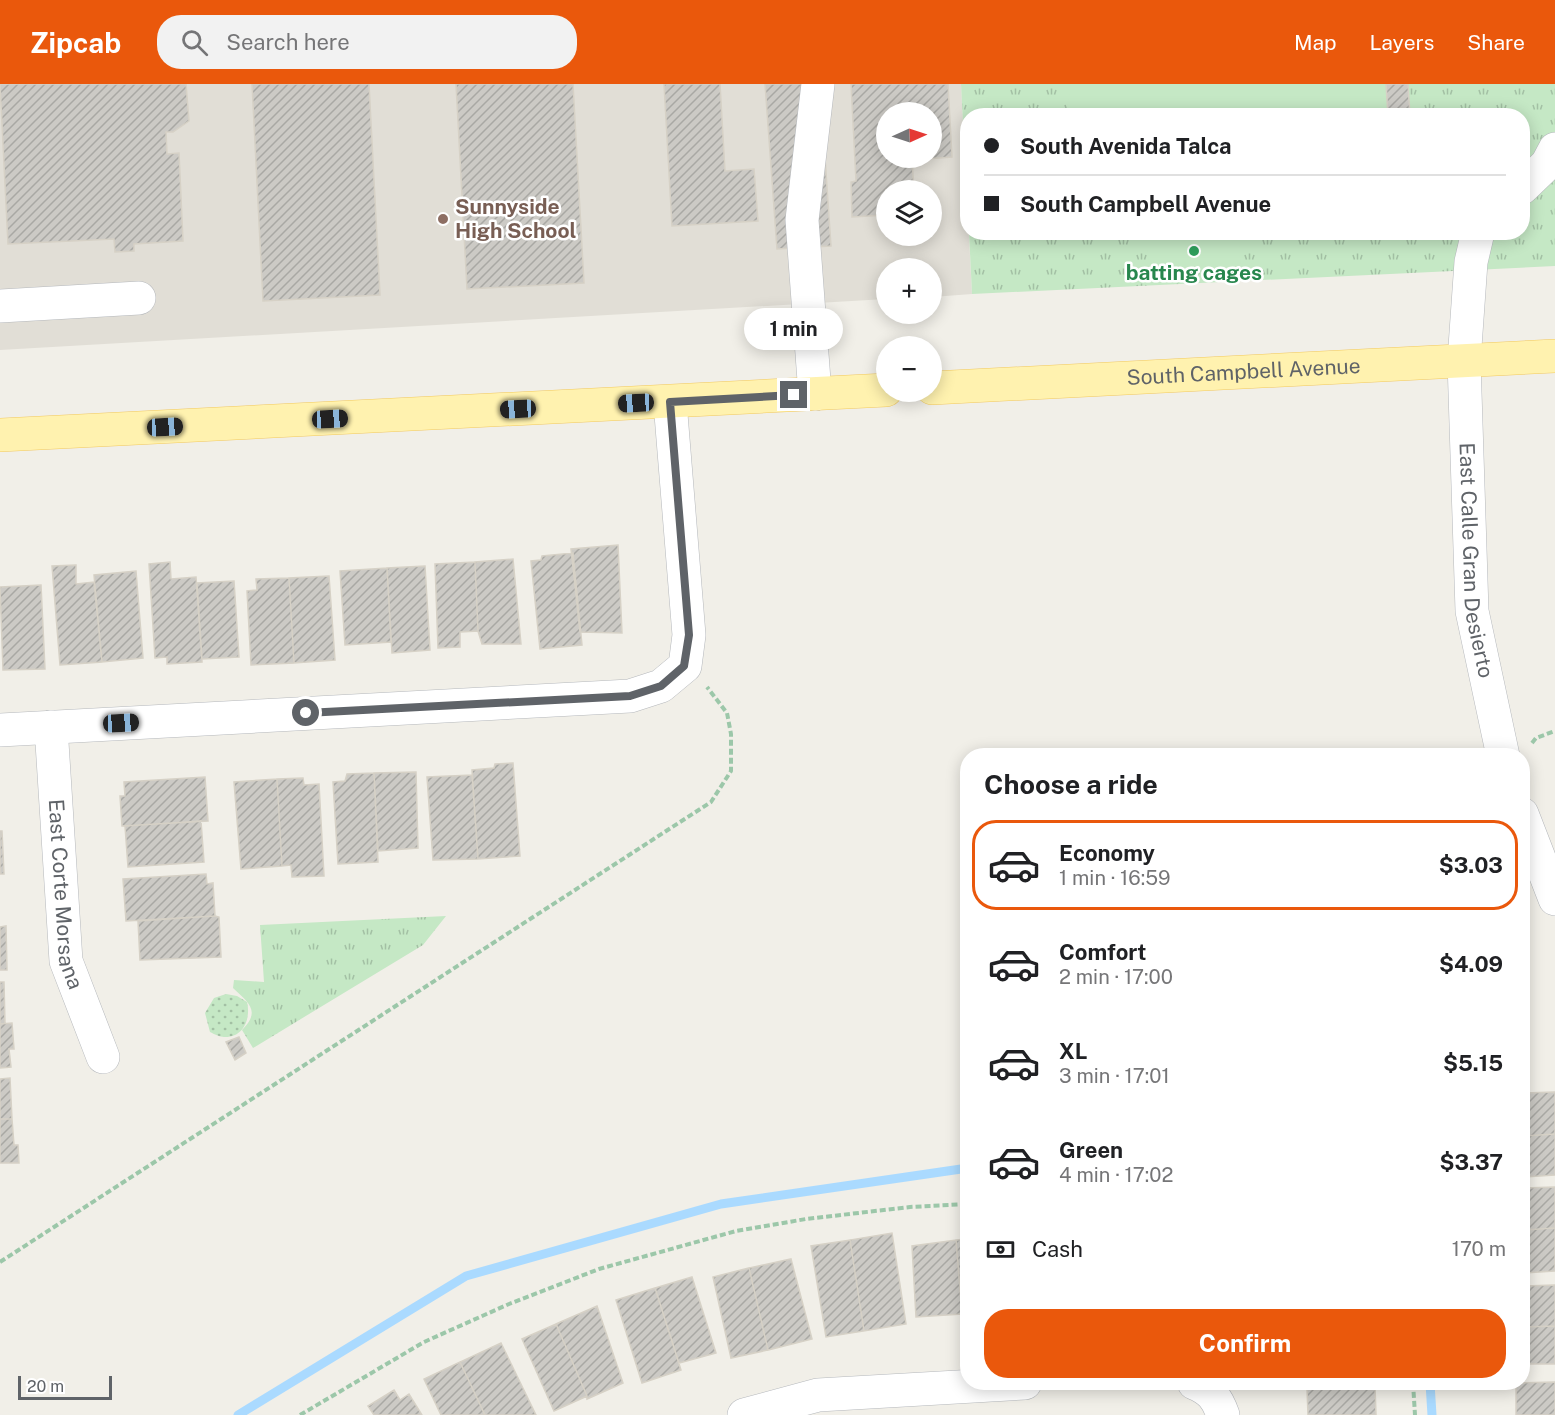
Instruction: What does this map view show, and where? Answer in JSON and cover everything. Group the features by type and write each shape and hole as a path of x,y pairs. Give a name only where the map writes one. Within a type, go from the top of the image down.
{"main road":[{"name":"South Campbell Avenue","path":"942,387 1555,356"},
{"path":"0,435 876,391"}],"street":[{"path":"815,394 802,220 818,84"},
{"path":"1530,180 1547,164 1555,149"},
{"name":"East Calle Gran Desierto","path":"1476,240 1471,262 1464,361 1472,611 1501,748"},
{"path":"0,306 139,298"},
{"path":"0,730 630,696 661,686 684,666 689,635 670,402"},
{"name":"East Corte Morsana","path":"51,727 66,961 103,1057"},
{"path":"1530,835 1555,899"},
{"path":"744,1415 818,1395 960,1387"}],"path":[{"path":"0,1262 711,802 731,771 731,734 727,713 715,695 684,666"},
{"path":"300,1415 424,1342 509,1304 599,1269 736,1231 806,1219 909,1207 960,1204"},
{"path":"1413,1390 1415,1415"}],"shaded area":[{"name":"Sunnyside High School","path":"0,84 961,84 960,240 969,240 972,294 942,296 942,258 876,258 876,300 0,350"}],"green space":[{"path":"961,84 1555,84 1555,266 972,294 969,240 1530,240 1530,108 962,108"},
{"path":"1071,84 1386,84 1388,108 1067,108"},
{"name":"batting cages","path":"1147,240 1239,240 1241,269 1149,271"},
{"path":"446,916 423,945 253,1048 242,1030 251,1018 251,1008 233,988 234,980 264,982 260,925"},
{"path":"226,994 237,996 247,1002 248,1014 241,1031 224,1037 210,1032 205,1013 214,998"}],"building":[{"path":"0,84 186,84 189,121 173,132 166,132 167,154 179,153 183,241 134,244 134,251 115,252 114,239 8,244"},
{"path":"252,84 369,84 380,295 263,301"},
{"path":"456,84 573,84 584,283 467,289"},
{"path":"664,84 720,84 725,171 754,169 758,221 672,226"},
{"path":"765,84 820,84 831,246 777,249"},
{"path":"851,84 948,84 952,157 942,158 942,102 876,102 876,168 913,168 913,180 876,180 876,216 852,217 851,182 856,181"},
{"path":"1386,84 1408,84 1410,108 1388,108"},
{"path":"618,545 622,633 580,632 571,549"},
{"path":"573,553 582,645 540,649 531,561 541,560 542,556"},
{"path":"513,559 521,644 482,644 478,631 475,562"},
{"path":"170,562 171,579 196,577 202,662 167,664 167,657 155,658 149,564"},
{"path":"475,562 478,631 460,632 460,647 438,648 435,564"},
{"path":"76,565 76,584 94,582 102,662 60,665 52,566"},
{"path":"425,566 430,650 392,653 387,568"},
{"path":"387,568 391,642 345,645 340,571"},
{"path":"136,571 143,658 102,662 94,575"},
{"path":"329,576 335,660 294,663 289,578"},
{"path":"289,578 294,663 251,665 247,591 257,590 256,579"},
{"path":"234,581 239,657 202,659 197,583"},
{"path":"41,585 45,669 3,670 0,587"},
{"path":"513,763 520,856 478,859 472,770 494,768 495,764"},
{"path":"416,772 418,848 378,851 374,773"},
{"path":"374,773 378,862 338,864 333,782 345,781 347,774"},
{"path":"472,775 478,859 433,860 427,777"},
{"path":"205,777 208,821 122,826 120,796 125,796 124,782"},
{"path":"303,778 304,785 319,784 324,876 292,877 291,865 282,866 277,779"},
{"path":"277,779 282,866 241,869 234,782"},
{"path":"201,821 204,862 128,867 125,826"},
{"path":"0,831 2,831 4,874 0,874"},
{"path":"206,874 207,884 213,883 215,916 126,921 123,879"},
{"path":"219,917 221,957 140,960 138,921"},
{"path":"6,926 7,970 0,970 0,927"},
{"path":"0,982 4,982 5,1024 0,1024"},
{"path":"12,1023 14,1049 9,1049 11,1067 0,1068 0,1024"},
{"path":"239,1037 246,1053 235,1060 226,1042"},
{"path":"10,1078 12,1119 0,1119 0,1079"},
{"path":"1555,1092 1555,1134 1530,1136 1530,1093"},
{"path":"0,1119 12,1119 14,1145 18,1145 19,1163 0,1163"},
{"path":"1555,1134 1555,1175 1530,1177 1530,1136"},
{"path":"1555,1187 1555,1228 1530,1230 1530,1188"},
{"path":"1555,1228 1555,1271 1530,1273 1530,1230"},
{"path":"892,1233 906,1324 864,1331 850,1240"},
{"path":"850,1240 864,1331 826,1337 811,1246"},
{"path":"956,1240 960,1240 960,1289"},
{"path":"956,1240 960,1314 916,1317 912,1246"},
{"path":"791,1259 812,1339 768,1350 749,1268"},
{"path":"749,1268 768,1350 731,1358 713,1277"},
{"path":"692,1277 716,1353 679,1363 655,1288"},
{"path":"1555,1285 1555,1326 1530,1327 1530,1286"},
{"path":"655,1288 681,1370 642,1383 616,1300"},
{"path":"597,1306 623,1383 587,1399 556,1324"},
{"path":"556,1324 587,1396 554,1411 522,1339"},
{"path":"1555,1326 1555,1364 1530,1364 1530,1327"},
{"path":"501,1343 536,1415 485,1415 460,1362"},
{"path":"460,1362 485,1415 441,1415 424,1379"},
{"path":"1555,1382 1555,1415 1516,1415 1516,1390 1530,1390 1530,1383"},
{"path":"394,1390 400,1400 409,1394 422,1415 374,1415 368,1406"},
{"path":"1307,1390 1375,1390 1376,1415 1308,1415"}],"waterway":[{"path":"238,1415 466,1276 721,1204 960,1169"},
{"path":"1430,1390 1432,1415"}],"place":[{"name":"Sunnyside High School","path":"443,219"},
{"name":"batting cages","path":"1194,251"}],"route":[{"path":"306,713 630,696 661,686 684,666 689,635 670,402 794,395"}]}
